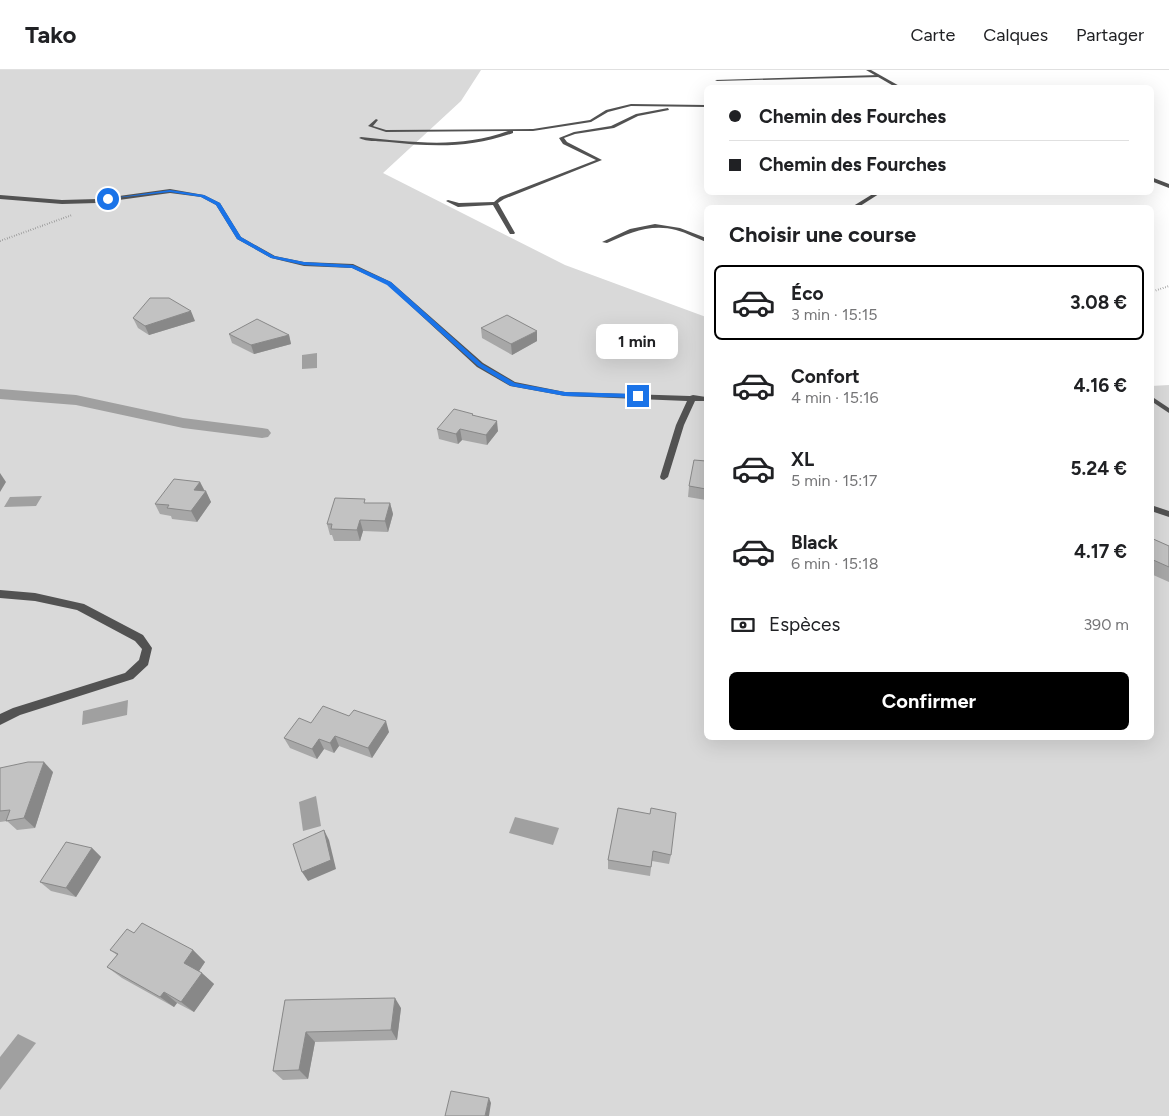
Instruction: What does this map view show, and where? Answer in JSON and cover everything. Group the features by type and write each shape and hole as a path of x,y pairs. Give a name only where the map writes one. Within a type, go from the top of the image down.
{"street":[{"path":"868,70 896,85"},
{"path":"1154,180 1169,186"},
{"path":"0,198 62,202 97,201 170,191 202,196 218,204 239,238 273,257 304,264 353,266 389,283 480,365 513,384 565,394 704,399"},
{"path":"664,476 680,425 693,397"},
{"path":"1154,509 1169,514"},
{"path":"0,594 35,597 80,607 139,638 147,648 144,662 129,676 17,711 0,720"}],"lane":[{"path":"717,80 879,76"},
{"path":"376,120 370,126 386,131 534,130 591,121 607,111 631,105 704,106"},
{"path":"448,201 458,205 495,203 502,198 600,160 564,143 561,138 612,127 637,115 680,107"},
{"path":"361,138 412,142 466,142 499,138 516,130"},
{"path":"857,205 875,195"},
{"path":"495,203 512,233"},
{"path":"605,242 634,228 664,225 704,239"},
{"path":"1154,400 1169,411"}],"path":[{"path":"0,241 80,212"},
{"path":"1154,291 1169,286"}],"shaded area":[{"path":"0,70 481,70 461,101 383,173 565,265 704,316 704,740 1154,740 1154,386 1169,385 1169,1116 0,1116"},
{"path":"317,353 317,368 302,369 302,355"},
{"path":"42,496 36,506 4,507 10,497"},
{"path":"128,700 127,715 82,725 83,711"},
{"path":"316,796 321,826 303,831 299,802"},
{"path":"515,817 559,828 553,845 509,833"},
{"path":"18,1034 36,1043 0,1090 0,1057"}],"building":[{"path":"150,298 169,298 191,311 145,326 133,318"},
{"path":"507,315 537,331 511,344 481,328"},
{"path":"257,319 289,335 251,345 229,334"},
{"path":"454,409 497,421 486,435 460,429 456,434 437,429"},
{"path":"694,460 704,461 704,489 689,486"},
{"path":"174,479 200,482 194,490 206,491 191,511 167,508 169,505 155,504"},
{"path":"335,498 365,499 364,503 390,503 385,521 360,520 357,530 331,529 332,524 327,524"},
{"path":"1154,539 1169,546 1169,567 1154,560"},
{"path":"323,706 349,716 354,710 386,721 368,748 335,736 330,743 319,739 312,749 284,738 299,718 311,723"},
{"path":"28,762 44,762 24,818 6,821 10,810 0,811 0,768"},
{"path":"618,808 650,814 651,808 676,813 671,855 653,851 651,867 608,860"},
{"path":"324,830 331,860 302,872 293,844"},
{"path":"66,842 92,848 66,888 40,882"},
{"path":"142,923 193,950 184,963 202,973 181,1002 164,992 160,997 107,967 118,954 110,950 127,929 134,933"},
{"path":"395,998 391,1030 306,1032 299,1070 273,1071 285,1000"},
{"path":"451,1091 489,1098 485,1116 445,1116"}],"waterway":[{"path":"0,394 76,400 183,423 262,433"}],"route":[{"path":"108,199 170,191 202,196 218,204 239,238 273,257 304,264 353,266 389,283 480,365 513,384 565,394 638,396"}]}
